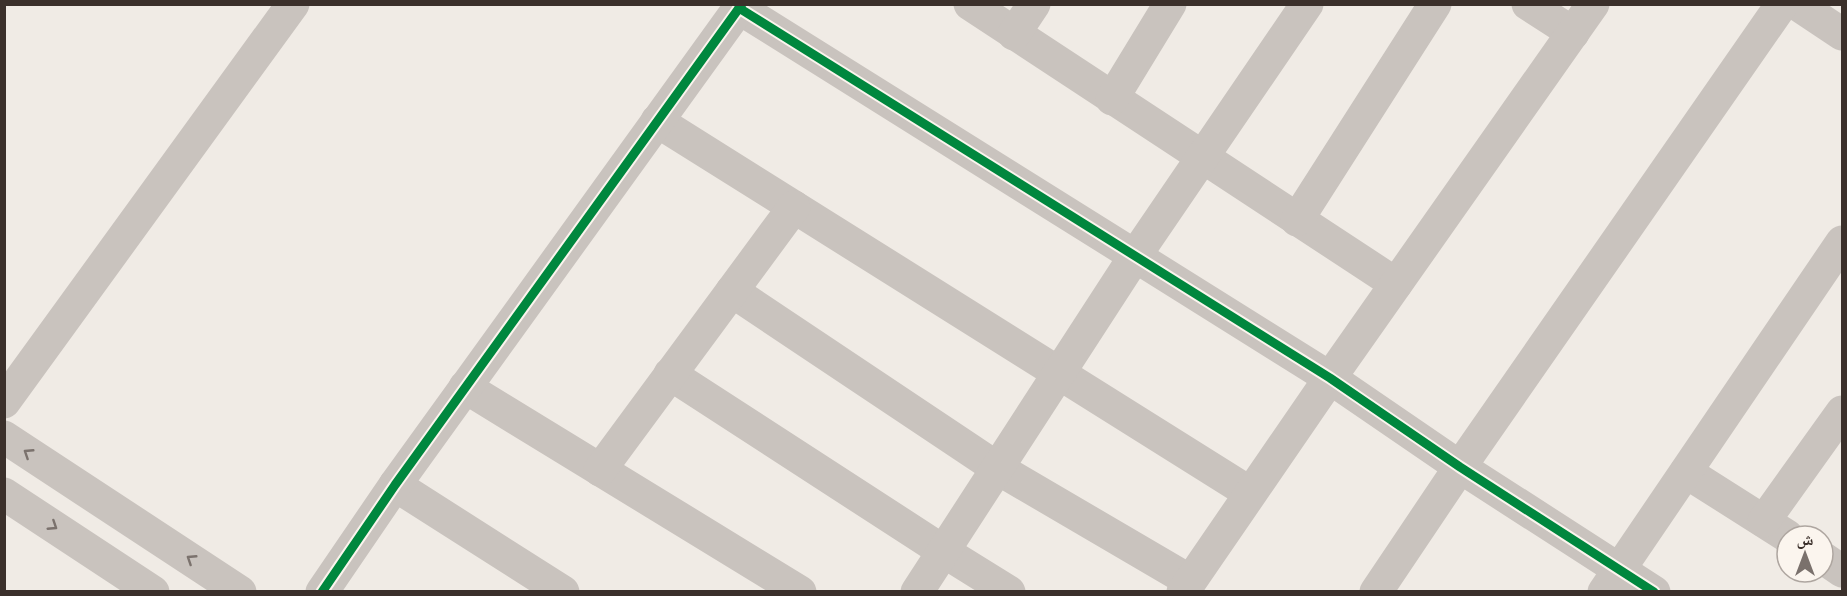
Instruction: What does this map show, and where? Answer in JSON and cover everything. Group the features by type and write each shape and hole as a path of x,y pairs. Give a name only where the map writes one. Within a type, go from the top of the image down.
{"street":[{"path":"4,402 293,4"},
{"path":"970,4 1396,284"},
{"path":"1014,34 1034,4"},
{"path":"1112,99 1170,4"},
{"path":"917,591 1135,256 1307,4"},
{"path":"1297,220 1435,4"},
{"path":"1528,4 1573,33"},
{"path":"732,291 997,468 1186,586 1593,4"},
{"path":"1376,591 1782,4"},
{"path":"1797,4 1842,34"},
{"path":"322,591 465,387 740,6 1330,378 1460,467 1612,580 1654,591"},
{"path":"657,121 1250,493"},
{"path":"600,470 794,207"},
{"path":"1612,580 1842,242"},
{"path":"670,374 943,551 1009,591"},
{"path":"465,387 800,591"},
{"path":"1779,524 1842,411"},
{"path":"4,437 240,591"},
{"path":"1686,472 1775,528"},
{"path":"395,485 563,591"},
{"path":"4,494 153,591"}],"cycle path":[{"path":"322,592 395,485 742,4"},
{"path":"739,8 1330,378 1460,467 1654,592"}]}
